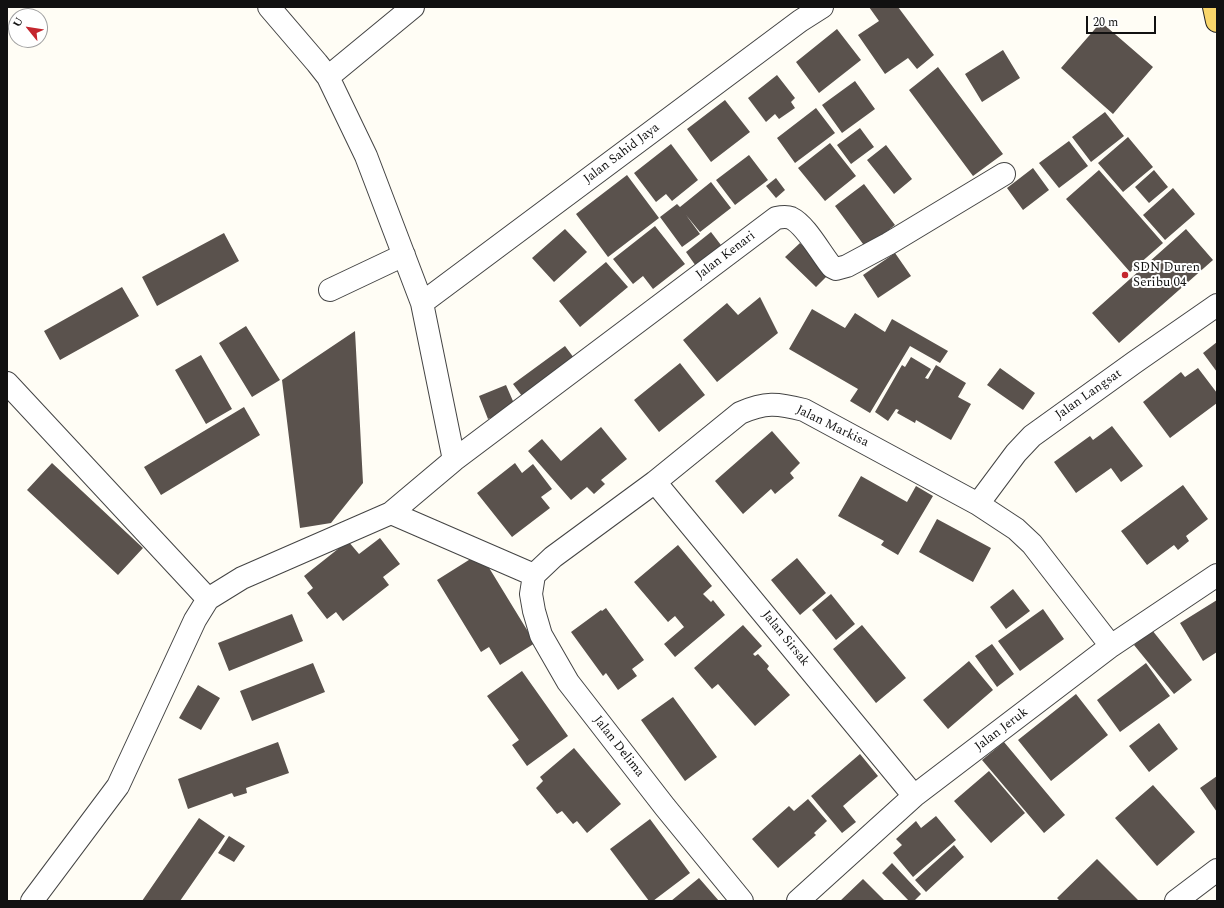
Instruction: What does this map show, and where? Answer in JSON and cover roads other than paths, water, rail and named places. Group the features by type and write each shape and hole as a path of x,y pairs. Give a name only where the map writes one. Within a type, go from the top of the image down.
{"main road":[{"path":"1214,7 1217,21"}],"street":[{"path":"32,901 118,786 195,620 208,599 242,578 391,513 454,460 422,303 366,156 328,77 269,7"},
{"path":"328,77 414,7"},
{"name":"Jalan Sahid Jaya","path":"422,303 800,21 822,7"},
{"name":"Jalan Kenari","path":"454,460 776,218 791,218 798,223 832,267 836,269 847,266 888,244 1004,174"},
{"path":"330,290 404,255"},
{"name":"Jalan Langsat","path":"978,504 1016,453 1032,436 1217,305"},
{"path":"7,383 208,599"},
{"name":"Jalan Markisa","path":"534,575 553,557 655,482 740,413 755,406 772,404 790,406 804,410 978,504 1016,529 1032,544 1111,646"},
{"name":"Jalan Sirsak","path":"655,482 914,796"},
{"path":"391,513 534,575"},
{"name":"Jalan Delima","path":"534,575 531,594 541,635 568,682 665,807 742,901"},
{"name":"Jalan Jeruk","path":"798,901 914,796 1111,646 1217,575"},
{"path":"1176,901 1213,879"}],"place":[{"name":"SDN Duren Seribu 04","path":"1125,275"}]}
